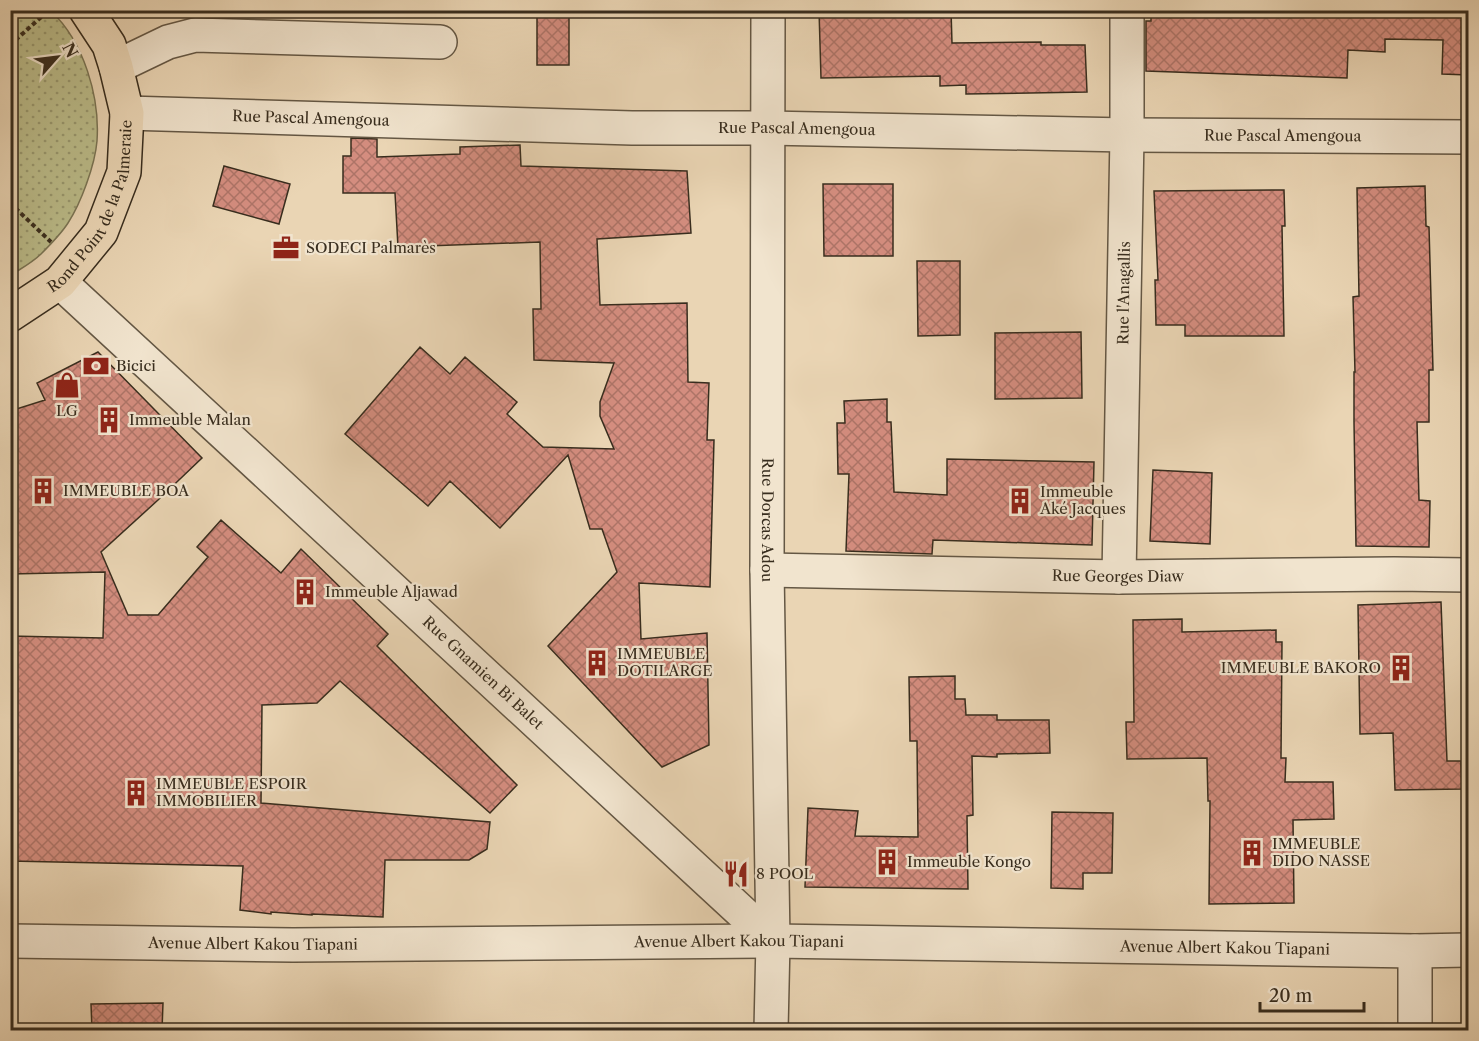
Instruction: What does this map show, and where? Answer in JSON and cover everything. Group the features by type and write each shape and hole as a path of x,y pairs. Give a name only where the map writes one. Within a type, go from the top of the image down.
{"main road":[{"name":"Rond Point de la Palmeraie","path":"10,315 68,273 101,232 124,172 127,113 112,56 86,10"},
{"path":"112,56 117,10"}],"street":[{"name":"Rue Dorcas Adou","path":"768,10 766,570 773,941 771,1030"},
{"name":"Rue l'Anagallis","path":"1119,577 1127,10"},
{"path":"112,56 195,35 440,42"},
{"name":"Rue Pascal Amengoua","path":"127,113 632,128 767,128 1126,135 1468,136"},
{"name":"Rue Gnamien Bi Balet","path":"68,273 773,941"},
{"name":"Rue Georges Diaw","path":"766,570 1119,577 1468,575"},
{"name":"Avenue Albert Kakou Tiapani","path":"10,941 293,945 773,941 1468,950"},
{"path":"1415,951 1415,1030"}],"path":[{"path":"10,45 49,10"},
{"path":"10,203 68,273"}],"green space":[{"path":"11,10 51,11 73,38 88,71 96,106 97,141 87,184 73,215 41,254 11,275"}],"building":[{"path":"537,10 569,10 569,65 537,65"},
{"path":"819,10 951,10 952,43 1041,42 1041,45 1085,45 1087,92 966,94 966,85 940,86 940,76 821,78"},
{"path":"1151,10 1468,10 1468,75 1442,74 1443,40 1385,39 1385,52 1348,50 1347,78 1146,71 1146,21 1151,21"},
{"path":"351,138 377,139 377,157 460,154 460,147 520,145 521,166 687,171 691,233 597,239 600,305 687,303 688,382 709,383 707,440 714,440 710,587 639,583 641,639 707,633 709,745 662,767 548,646 617,572 602,529 590,529 568,455 500,528 450,481 428,506 345,434 420,347 450,374 465,357 517,402 507,414 543,447 614,449 600,416 600,402 614,363 534,360 533,309 541,309 540,242 398,247 395,193 343,193 343,156 351,156"},
{"path":"224,166 290,184 279,224 213,206"},
{"path":"823,184 893,184 893,256 824,256"},
{"path":"1425,186 1426,226 1429,227 1433,370 1429,370 1429,422 1417,422 1419,500 1430,501 1429,547 1356,546 1353,297 1359,296 1357,188"},
{"path":"1284,190 1285,226 1282,226 1284,336 1185,336 1185,325 1156,325 1155,280 1158,280 1154,191"},
{"path":"917,261 960,261 960,335 918,336"},
{"path":"1081,332 1082,398 995,399 995,333"},
{"path":"98,352 202,458 101,552 128,615 158,615 208,557 197,547 221,520 281,573 301,549 388,634 377,646 517,785 490,813 340,681 317,703 262,705 261,803 490,822 487,849 469,860 385,860 383,917 271,912 271,914 240,910 243,866 10,861 10,636 103,638 105,572 10,574 10,411 45,400 37,383"},
{"path":"887,399 887,422 891,422 894,492 947,495 947,459 1094,462 1092,545 933,540 932,554 846,551 849,474 838,474 837,423 845,423 844,401"},
{"path":"1153,470 1212,473 1210,544 1150,541"},
{"name":"IMMEUBLE BAKORO","path":"1441,602 1447,761 1461,761 1462,789 1395,790 1393,733 1360,734 1358,605"},
{"path":"1182,619 1182,632 1276,630 1276,642 1282,642 1281,758 1286,758 1285,782 1333,782 1334,819 1293,820 1294,903 1209,904 1210,801 1208,801 1207,758 1127,759 1126,722 1134,722 1133,620"},
{"path":"955,676 955,699 965,699 966,715 997,715 997,720 1049,720 1050,753 997,754 997,757 972,756 973,815 967,816 968,889 805,887 808,808 858,811 855,836 918,837 917,741 910,741 909,677"},
{"path":"1052,812 1113,813 1112,873 1083,873 1083,889 1051,888"},
{"path":"163,1003 162,1030 92,1030 91,1004"}],"place":[{"name":"SODECI Palmarès","path":"286,248"},
{"name":"Bicici","path":"96,366"},
{"name":"LG","path":"67,385"},
{"name":"Immeuble Malan","path":"109,420"},
{"name":"IMMEUBLE BOA","path":"43,491"},
{"name":"Immeuble Aké Jacques","path":"1020,501"},
{"name":"Immeuble Aljawad","path":"305,592"},
{"name":"IMMEUBLE DOTILARGE","path":"597,663"},
{"name":"IMMEUBLE BAKORO","path":"1401,668"},
{"name":"IMMEUBLE ESPOIR IMMOBILIER","path":"136,793"},
{"name":"IMMEUBLE DIDO NASSE","path":"1252,853"},
{"name":"Immeuble Kongo","path":"887,862"},
{"name":"8 POOL","path":"736,874"}]}
